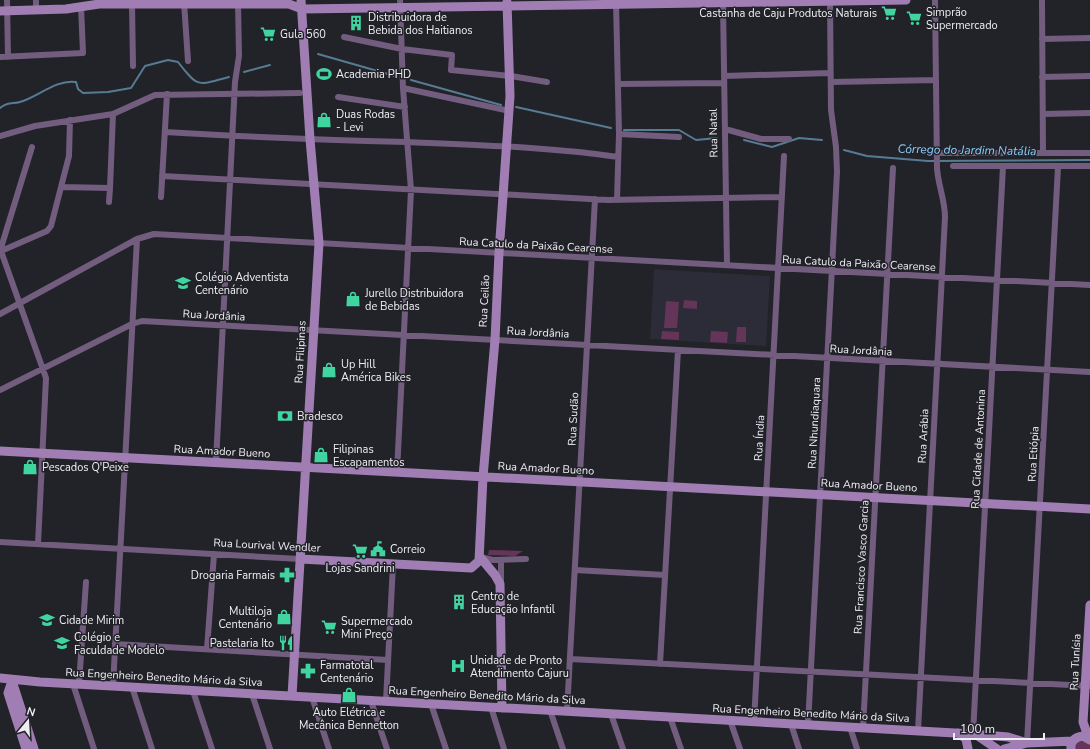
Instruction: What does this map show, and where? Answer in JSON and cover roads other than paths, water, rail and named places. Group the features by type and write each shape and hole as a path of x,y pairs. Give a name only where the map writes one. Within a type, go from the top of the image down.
{"street":[{"path":"7,0 4,11 8,58"},
{"path":"36,0 36,10"},
{"path":"4,11 36,10 93,4 184,2 289,2 302,5 906,0"},
{"name":"Rua Arábia","path":"918,731 946,210 938,182 937,168 935,0"},
{"path":"1042,0 1043,153"},
{"name":"Rua Natal","path":"723,1 727,265"},
{"name":"Rua Nhundiaquara","path":"808,725 832,271 836,147 831,117 830,1"},
{"path":"184,2 188,61"},
{"path":"216,462 234,94 239,56 238,2"},
{"path":"616,2 619,134 618,200"},
{"path":"130,3 133,66"},
{"name":"Rua Ceilão","path":"480,557 483,477 494,340 498,253 510,111 511,76 507,3"},
{"path":"397,472 411,190 403,88 400,4"},
{"path":"0,57 8,58 83,53 78,5"},
{"name":"Rua Filipinas","path":"292,696 319,243 310,139 302,5"},
{"path":"344,37 402,49 452,55 451,70 511,76 547,82"},
{"path":"1042,39 1090,38"},
{"path":"618,84 830,73"},
{"path":"1042,77 1090,76"},
{"path":"831,82 936,80"},
{"path":"403,88 510,111"},
{"path":"0,136 31,126 113,114 150,96 167,94 300,93"},
{"path":"161,197 167,94"},
{"path":"338,97 405,107"},
{"path":"1043,114 1090,113"},
{"path":"109,202 113,114"},
{"path":"0,251 49,229 70,156 70,120"},
{"path":"725,129 761,139 789,139"},
{"path":"165,132 310,139 506,145 566,150 618,157"},
{"path":"619,134 679,137"},
{"path":"32,147 0,251 43,368 46,384 38,544"},
{"path":"937,153 1090,153"},
{"name":"Rua Índia","path":"754,722 784,156"},
{"path":"953,166 1090,166"},
{"name":"Rua Cidade de Antonina","path":"974,734 1003,166"},
{"name":"Rua Etiópia","path":"1027,742 1058,167"},
{"name":"Rua Francisco Vasco Garcia","path":"863,728 893,168"},
{"path":"162,176 230,178 411,190 618,200 782,197"},
{"path":"61,187 110,188"},
{"name":"Rua Sudão","path":"567,711 595,199"},
{"name":"Rua Catulo da Paixão Cearense","path":"0,314 136,239 154,234 1090,285"},
{"path":"113,686 136,239"},
{"name":"Rua Jordânia","path":"0,390 132,324 142,321 1090,372"},
{"path":"660,664 678,350"},
{"name":"Rua Amador Bueno","path":"0,451 1090,509"},
{"name":"Rua Lourival Wendler","path":"0,542 471,568 478,563 480,557"},
{"path":"207,649 214,554"},
{"path":"480,557 493,560 526,559"},
{"path":"480,557 498,579 500,590"},
{"path":"502,560 500,590 502,708"},
{"path":"386,701 392,564"},
{"path":"575,570 665,575"},
{"path":"86,582 76,684 94,749"},
{"name":"Rua Tunísia","path":"1073,742 1083,722 1088,686 1090,605"},
{"path":"115,644 388,660"},
{"path":"570,659 1088,686"},
{"name":"Rua Engenheiro Benedito Mário da Silva","path":"0,678 12,681 1008,736 1027,742"},
{"path":"12,681 8,693 26,749"},
{"path":"12,681 34,749"},
{"path":"132,687 152,749"},
{"path":"193,691 212,749"},
{"path":"252,694 270,749"},
{"path":"312,697 329,749"},
{"path":"371,701 387,749"},
{"path":"432,704 446,749"},
{"path":"491,707 504,749"},
{"path":"550,710 563,749"},
{"path":"611,714 623,749"},
{"path":"670,717 681,749"},
{"path":"730,720 740,749"},
{"name":"Rua Tunísia","path":"1083,722 1090,740"},
{"path":"791,724 799,749"},
{"path":"850,727 857,749"},
{"path":"958,733 966,739 968,749"},
{"name":"Rua Engenheiro Benedito Mário da Silva","path":"974,734 998,749"},
{"path":"1004,749 1027,742 1073,742 1083,736 1090,740"}],"waterway":[{"name":"Córrego do Jardim Natália","path":"318,54 395,76"},
{"name":"Córrego do Jardim Natália","path":"0,108 8,104 27,100 61,83 76,82 78,89 83,93 108,92 131,88 145,66 168,60 178,62 190,77 199,83 229,77"},
{"name":"Córrego do Jardim Natália","path":"244,72 270,65"},
{"name":"Córrego do Jardim Natália","path":"411,80 501,105"},
{"name":"Córrego do Jardim Natália","path":"516,107 611,128"},
{"name":"Córrego do Jardim Natália","path":"624,130 679,130 696,140 717,138"},
{"name":"Córrego do Jardim Natália","path":"744,140 772,147 799,138 822,140"},
{"name":"Córrego do Jardim Natália","path":"844,150 867,156 928,161 1090,160"}],"place":[{"name":"Castanha de Caju Produtos Naturais","path":"889,13"},
{"name":"Simprão Supermercado","path":"914,18"},
{"name":"Distribuidora de Bebida dos Haitianos","path":"356,23"},
{"name":"Gula 560","path":"268,34"},
{"name":"Academia PHD","path":"324,74"},
{"name":"Duas Rodas - Levi","path":"324,120"},
{"name":"Colégio Adventista Centenário","path":"183,283"},
{"name":"Jurello Distribuidora de Bebidas","path":"353,299"},
{"name":"Up Hill América Bikes","path":"329,370"},
{"name":"Bradesco","path":"285,416"},
{"name":"Filipinas Escapamentos","path":"321,455"},
{"name":"Pescados Q'Peixe","path":"30,467"},
{"name":"Correio","path":"378,549"},
{"name":"Lojas Sandrini","path":"360,551"},
{"name":"Drogaria Farmais","path":"287,575"},
{"name":"Centro de Educação Infantil","path":"459,602"},
{"name":"Multiloja Centenário","path":"284,617"},
{"name":"Cidade Mirim","path":"47,620"},
{"name":"Supermercado Mini Preço","path":"329,627"},
{"name":"Colégio e Faculdade Modelo","path":"62,643"},
{"name":"Pastelaria Ito","path":"286,643"},
{"name":"Unidade de Pronto Atendimento Cajuru","path":"458,666"},
{"name":"Farmatotal Centenário","path":"308,671"},
{"name":"Auto Elétrica e Mecânica Bennetton","path":"349,695"}]}
